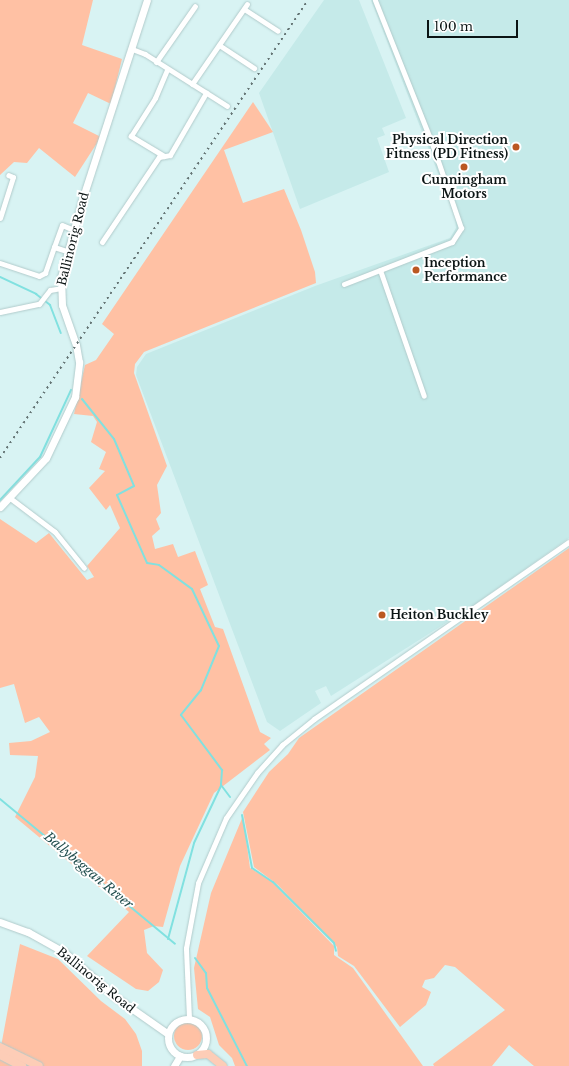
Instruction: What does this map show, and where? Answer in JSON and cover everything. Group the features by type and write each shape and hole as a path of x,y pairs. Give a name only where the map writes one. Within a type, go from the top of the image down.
{"main road":[{"path":"0,1047 39,1066"},
{"path":"197,1055 208,1054 223,1066"},
{"path":"0,1055 22,1066"}],"street":[{"name":"Ballinorig Road","path":"0,507 46,458 71,408 77,390 79,362 76,345 62,305 61,288 82,200 147,0"},
{"path":"344,284 452,242 461,228 433,146 374,0"},
{"path":"156,62 195,6"},
{"path":"192,84 246,7 278,32"},
{"path":"219,45 254,68"},
{"path":"132,48 227,106"},
{"path":"164,156 131,136 155,98 167,70"},
{"path":"102,242 159,157 170,155 206,93"},
{"path":"0,218 12,177 8,175"},
{"path":"0,264 39,276 45,273 62,225 69,228"},
{"path":"54,247 69,252"},
{"path":"380,270 424,396"},
{"path":"0,312 39,304 50,290 61,288"},
{"path":"10,498 55,532 84,568"},
{"path":"189,1018 186,948 198,883 226,818 257,773 282,745 318,715 569,542"},
{"name":"Ballinorig Road","path":"0,922 28,932 64,952 114,996 168,1034"},
{"path":"189,1018 200,1023 206,1034 205,1046 197,1055 180,1056 169,1044 168,1034 173,1024 189,1018"},
{"path":"174,1066 180,1056"}],"shaded area":[{"path":"0,0 93,0 82,45 122,59 111,104 88,93 73,123 101,137 75,177 39,148 27,163 14,162 0,175"},
{"path":"324,0 359,0 406,118 382,128 385,135 377,138 389,172 300,209 259,93"},
{"path":"371,0 569,0 569,538 471,607 331,696 326,686 315,691 321,703 280,731 267,722 136,375 137,367 146,354 315,286 450,238 456,228 455,217"},
{"path":"253,102 273,132 224,150 243,203 284,189 301,230 315,272 316,283 144,352 135,364 134,373 167,466 157,485 161,513 156,519 160,529 152,536 155,549 173,544 178,557 195,551 208,585 200,589 215,627 223,629 260,732 271,738 264,744 270,750 214,793 180,866 163,927 154,926 144,930 147,953 163,970 159,982 148,991 136,989 87,956 129,912 15,817 35,777 38,756 10,755 9,743 31,741 50,732 39,717 25,723 14,684 0,688 0,519 36,543 49,533 87,580 94,577 87,566 120,528 110,505 106,510 89,488 105,471 99,469 106,452 91,442 97,422 93,416 74,414 85,365 96,360 114,334 102,324"},
{"path":"569,548 569,1066 534,1066 509,1045 492,1066 434,1066 433,1064 505,1010 455,967 445,965 434,978 425,980 422,987 431,992 426,1005 400,1027 354,966 338,956 337,947 278,885 254,867 243,812 269,772 288,754 299,738"},
{"path":"243,816 250,868 270,880 334,946 334,955 353,968 423,1066 235,1066 232,1058 219,1045 210,1017 198,1009 194,968 211,893"},
{"path":"20,944 58,959 101,1001 125,1019 136,1034 142,1051 142,1066 0,1066 0,1052"},
{"path":"188,1022 198,1026 202,1036 198,1046 188,1050 178,1046 174,1036 178,1026"}],"waterway":[{"name":"Ballybeggan River","path":"0,277 36,294 50,305 61,333"},
{"name":"Ballybeggan River","path":"0,500 40,457 71,390"},
{"path":"82,399 114,439 134,486 117,495 147,563 159,565 192,589 219,646 201,690 181,715 222,770 221,785 230,797"},
{"path":"168,939 194,843 221,786"},
{"name":"Ballybeggan River","path":"0,799 175,944"},
{"path":"242,815 252,868 273,882 334,943 336,951"},
{"name":"Ballybeggan River","path":"195,958 206,973 207,988 247,1066"}],"railway":[{"path":"0,458 308,0"}],"place":[{"name":"Physical Direction Fitness (PD Fitness)","path":"516,147"},
{"name":"Cunningham Motors","path":"464,167"},
{"name":"Inception Performance","path":"416,270"},
{"name":"Heiton Buckley","path":"382,615"}]}
